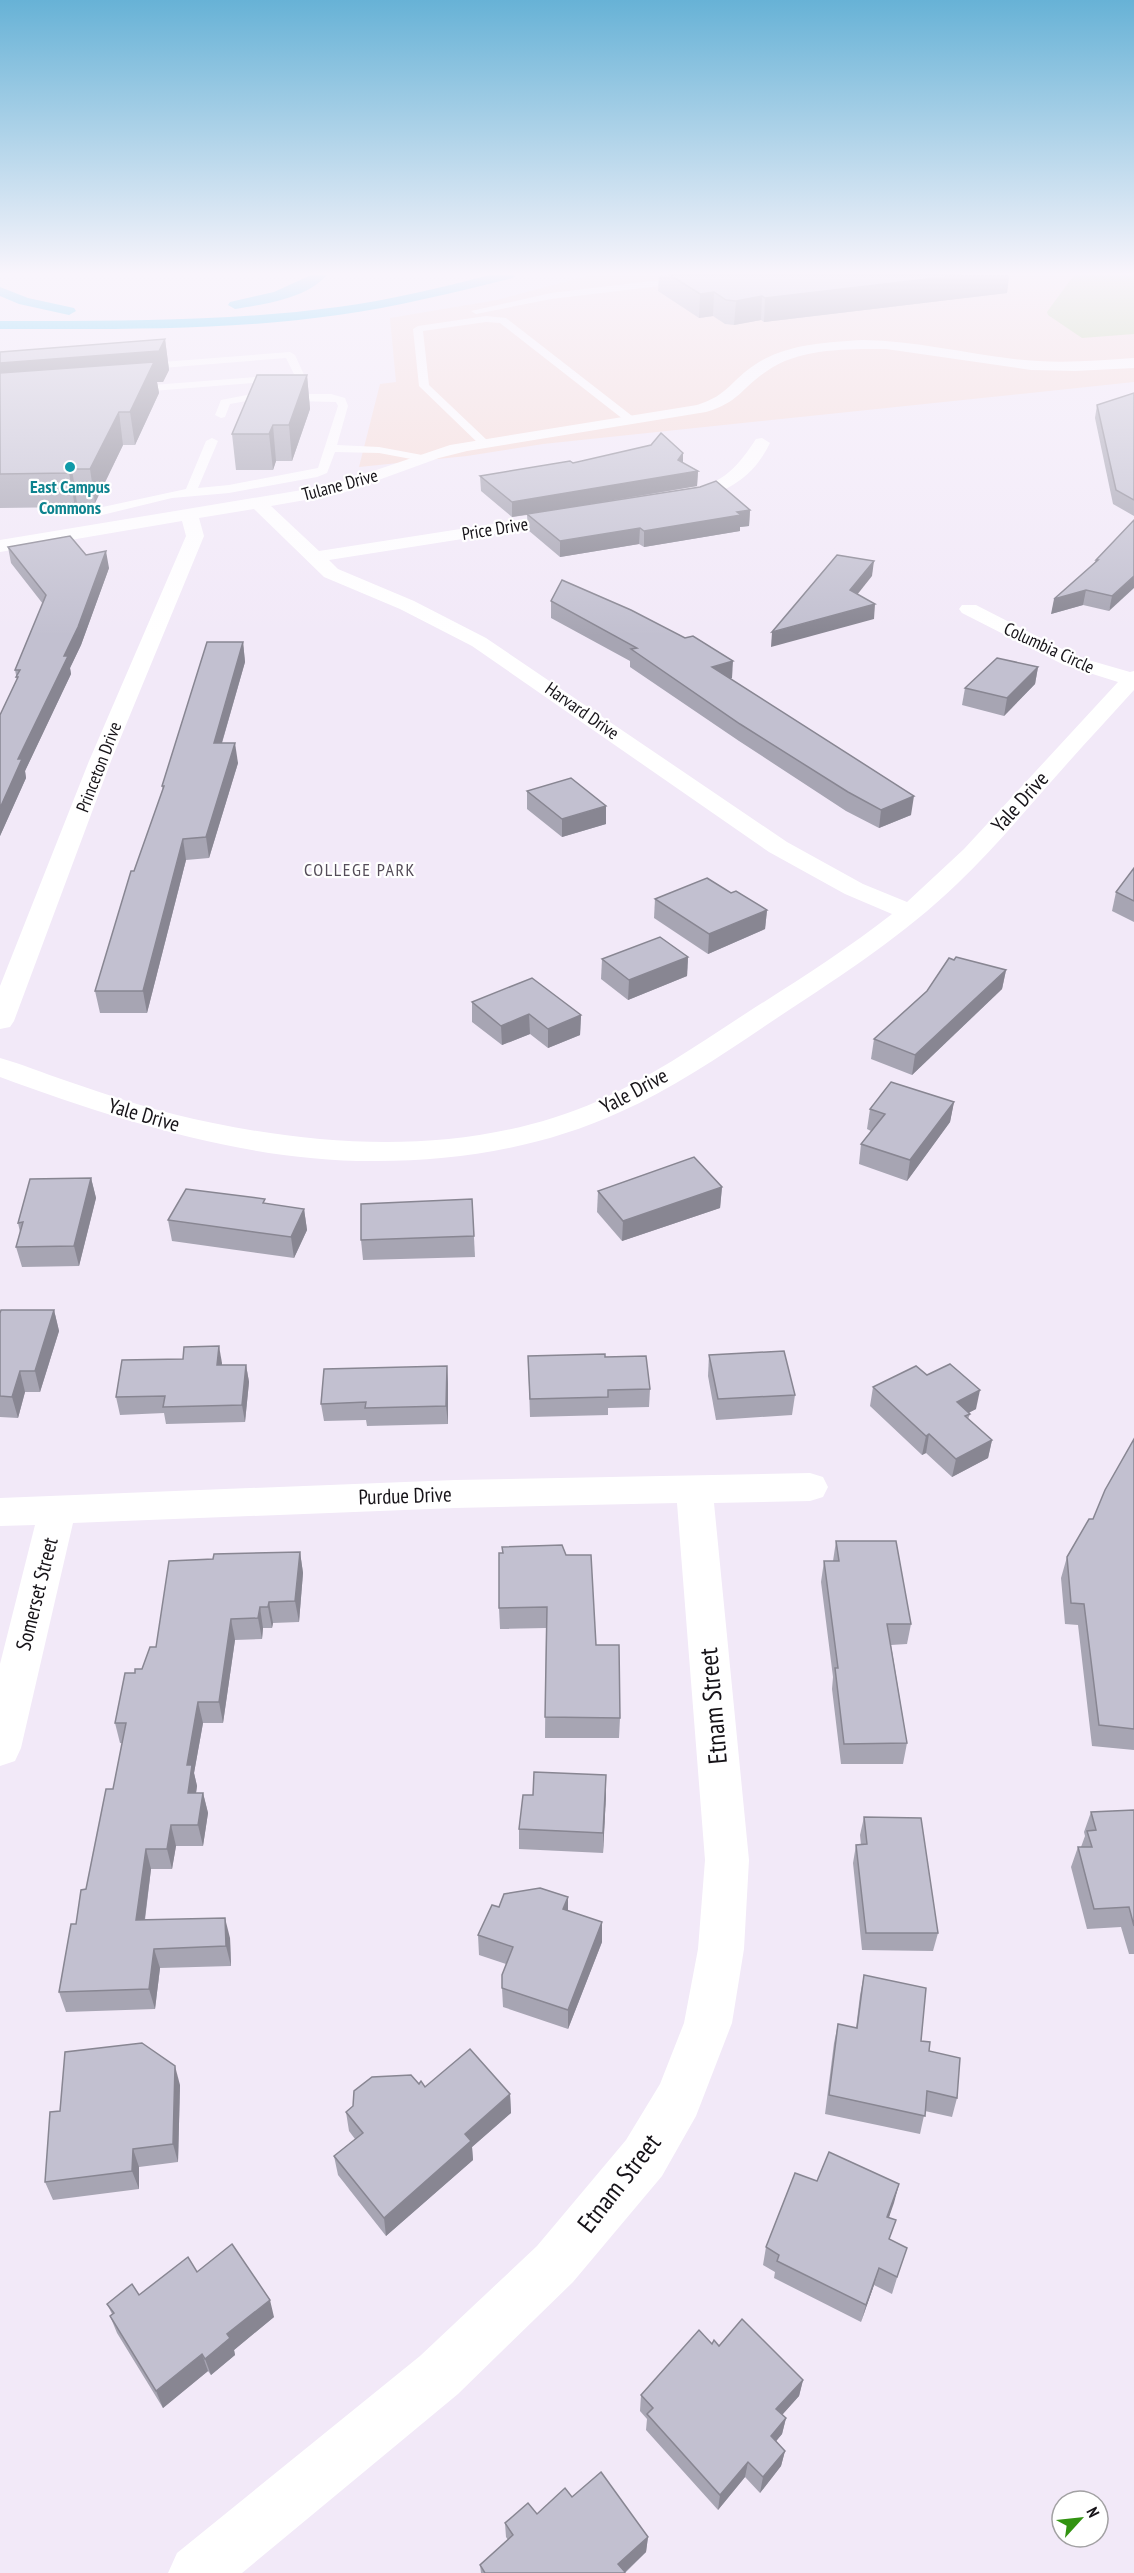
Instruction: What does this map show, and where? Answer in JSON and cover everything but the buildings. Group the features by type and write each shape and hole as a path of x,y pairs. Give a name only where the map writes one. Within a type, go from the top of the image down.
{"street":[{"name":"Tulane Drive","path":"0,546 258,503 358,483 422,458 484,443 632,421 701,408 732,395"},
{"path":"656,503 693,496 728,483 748,467 762,444"},
{"name":"Harvard Drive","path":"258,503 331,573 407,605 480,642 778,847 854,889 911,913"},
{"name":"Princeton Drive","path":"0,1021 100,761 162,609 195,536 189,514"},
{"name":"Price Drive","path":"314,557 591,514"},
{"name":"Columbia Circle","path":"969,609 1071,662 1133,678"},
{"name":"Yale Drive","path":"0,1067 58,1089 161,1121 214,1133 300,1147 362,1152 429,1150 484,1144 536,1132 585,1117 641,1090 711,1049 814,982 911,913 950,878 1015,810 1133,678"},
{"name":"Purdue Drive","path":"0,1512 455,1494 810,1487"},
{"name":"Etnam Street","path":"197,2573 439,2375 555,2264 644,2158 679,2099 708,2023 722,1949 727,1860 694,1490"},
{"name":"Somerset Street","path":"0,1748 57,1511"}],"lane":[{"path":"434,395 484,443"},
{"path":"599,395 632,421"},
{"path":"102,511 191,491 229,489 313,474 322,470 343,406 341,400 330,397 241,397 225,402 221,415"},
{"path":"191,491 212,441"},
{"path":"330,448 379,450 422,458"}],"shaded area":[{"path":"377,395 1009,395 543,444 467,456 359,467"}],"place":[{"name":"East Campus Commons","path":"70,467"}],"district":[{"name":"COLLEGE PARK","path":"360,870"}]}
